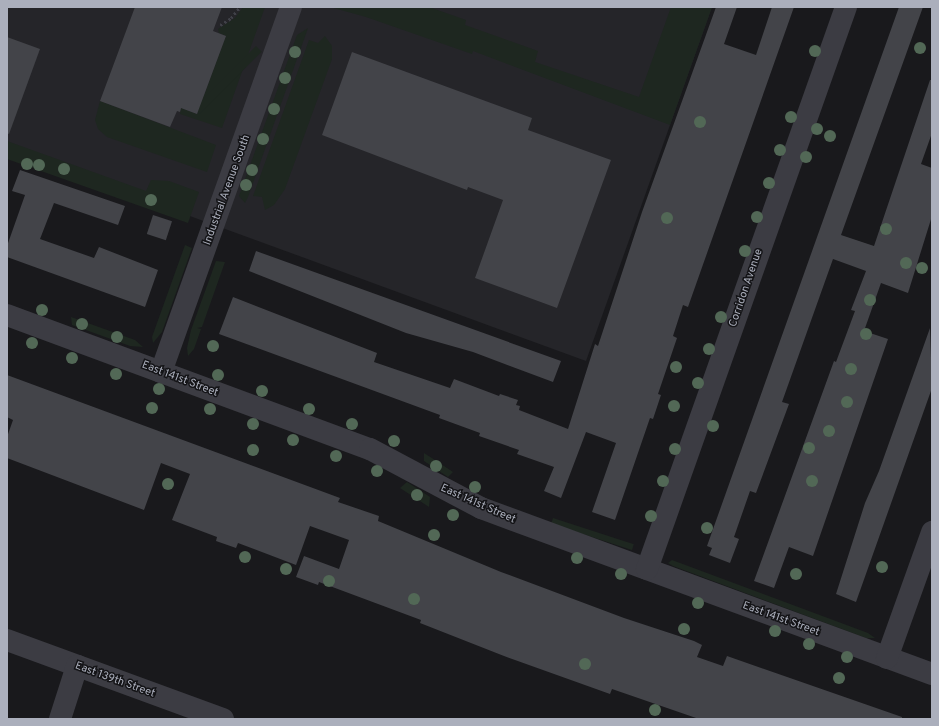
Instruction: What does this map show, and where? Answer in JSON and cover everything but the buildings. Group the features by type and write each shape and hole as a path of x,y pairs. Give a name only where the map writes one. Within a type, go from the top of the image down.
{"street":[{"name":"Industrial Avenue South","path":"161,372 291,7"},
{"name":"Corridon Avenue","path":"647,569 846,7"},
{"name":"East 141st Street","path":"7,315 370,449 482,508 932,674"},
{"path":"887,658 932,532"},
{"name":"East 139th Street","path":"7,640 223,719"},
{"path":"60,719 77,666"}],"path":[{"path":"220,25 231,18 240,7"}],"shaded area":[{"path":"7,7 712,7 586,361 7,149"},
{"path":"243,7 265,7 222,128 180,114 181,108 197,114 226,36 219,33 218,29 235,18"},
{"path":"330,7 429,7 466,20 465,25 538,51 535,62 639,97 671,7 712,7 670,125 473,51 472,54 366,17"},
{"path":"308,28 245,203 239,196 297,35"},
{"path":"325,36 332,46 332,59 285,189 274,205 265,210 262,197 253,196 309,40 318,43"},
{"path":"256,46 262,52 199,114 194,108"},
{"path":"100,101 216,145 207,172 107,137 98,129 95,120"},
{"path":"7,141 146,191 151,180 169,181 199,192 188,223 7,159"},
{"path":"185,245 192,248 162,332 153,343 152,337"},
{"path":"216,261 225,262 202,327 197,328 201,329 194,349 188,356 187,348 191,330"},
{"path":"71,317 135,340 143,347 130,346 72,325"},
{"path":"424,453 453,472 448,477 424,461"},
{"path":"407,482 430,497 429,507 400,488"},
{"path":"553,518 634,544 632,550 551,524"},
{"path":"672,560 868,633 875,638 866,638 673,566 668,563"}]}
